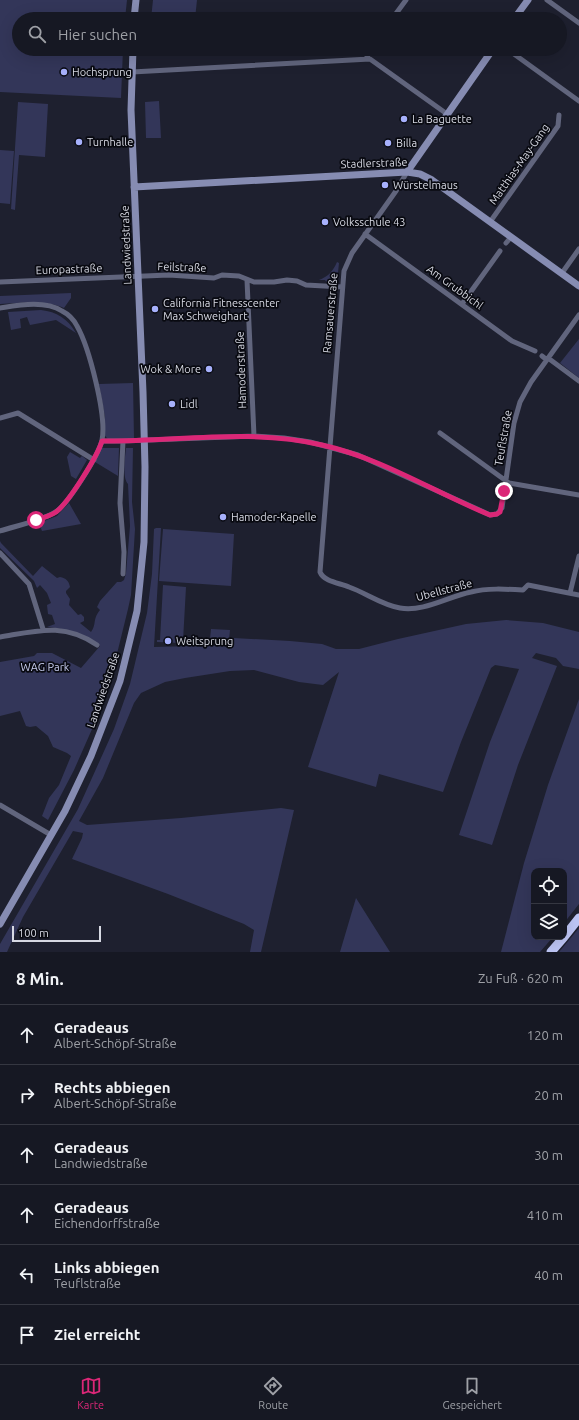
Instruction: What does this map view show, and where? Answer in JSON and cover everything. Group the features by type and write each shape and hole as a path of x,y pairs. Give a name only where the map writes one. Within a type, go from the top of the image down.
{"highway":[{"path":"567,933 579,918"},
{"path":"551,952 561,940"}],"main road":[{"path":"135,12 136,0"},
{"path":"519,12 528,0"},
{"name":"Landwiedstraße","path":"0,924 80,782 118,688 130,647 138,604 144,552 145,441 131,105 133,56"},
{"name":"Ramsauerstraße","path":"407,172 488,56"},
{"name":"Stadlerstraße","path":"134,187 407,172 420,174 579,286"}],"street":[{"path":"397,12 406,0"},
{"path":"547,0 564,12"},
{"path":"567,14 579,23"},
{"path":"517,56 579,101"},
{"path":"132,72 367,59 375,62 447,114"},
{"name":"Matthias-May-Gang","path":"490,222 558,126 559,115"},
{"name":"Ramsauerstraße","path":"321,576 320,572 331,447 342,287 346,264 365,234 396,191 407,172"},
{"name":"Am Grubbichl","path":"365,234 512,341 535,351"},
{"path":"506,243 511,237"},
{"path":"562,273 579,249"},
{"path":"462,304 500,251"},
{"name":"Feilstraße","path":"138,276 176,275 214,278 222,275 240,276 254,282 274,282 287,280 297,281 306,285 342,287"},
{"name":"Europastraße","path":"0,282 138,276"},
{"name":"Hamoderstraße","path":"247,280 254,436"},
{"path":"0,308 33,305 50,306 64,311 74,321 81,335 95,380 103,425 102,441 94,460 65,503 50,516 0,531"},
{"name":"Teuflstraße","path":"331,447 370,460 454,500 493,515 497,514 502,508 517,410 527,388 579,315"},
{"path":"542,356 579,381"},
{"path":"0,418 18,413 94,460"},
{"path":"440,433 506,481"},
{"path":"102,441 123,442 254,436 291,439 331,447"},
{"path":"123,442 120,503 124,552 124,574"},
{"name":"Teuflstraße","path":"506,481 509,483 579,495"},
{"path":"0,553 29,584 43,629"},
{"path":"579,556 570,593 579,595"},
{"name":"Ubellstraße","path":"321,576 351,587 398,608 409,609 418,608 472,592 522,590 528,584 570,593"},
{"path":"0,637 43,629 55,629 70,632 97,645"},
{"path":"0,805 51,835"}],"green space":[{"path":"0,0 127,0 126,12 12,12 12,56 123,56 121,98 0,92"},
{"path":"153,0 197,0 196,12 152,12"},
{"path":"159,101 161,138 146,138 145,102"},
{"path":"18,102 48,104 45,157 19,155 15,210 11,209"},
{"path":"0,150 14,151 10,204 0,203"},
{"path":"337,262 339,263 337,282 334,284 328,284 325,280 319,280 330,273"},
{"path":"71,293 71,298 64,308 49,303 24,302 0,304 0,296"},
{"path":"41,310 57,314 69,323 76,333 56,320 30,325 27,317 20,319 21,328 11,330 8,312"},
{"path":"579,339 579,378 560,363"},
{"path":"133,383 134,439 108,439 105,436 105,417 99,384"},
{"path":"102,448 119,448 118,476 95,462"},
{"name":"WAG Park","path":"126,448 133,448 132,502 135,529 131,595 114,666 100,711 74,770 48,820 42,816 49,798 59,785 71,756 53,747 48,736 36,726 26,726 20,711 0,716 0,662 34,656 37,653 52,653 81,668 100,646 95,642 75,633 47,627 55,624 52,615 48,614 47,605 51,603 47,593 40,585 37,588 34,581 0,548 0,541 33,576 42,566 57,578 60,577 67,580 70,587 66,591 70,599 69,605 78,615 81,614 84,617 84,621 80,623 91,632 100,610 97,607 100,601 117,582 124,580 126,573 130,526 128,484 124,472"},
{"path":"70,452 80,458 82,456 87,460 76,479 71,476 67,457"},
{"path":"69,503 81,524 42,531 39,523 57,516"},
{"path":"161,528 154,647 233,645 233,638 322,644 336,649 359,649 466,624 506,620 543,623 579,632 579,669 563,666 556,658 536,653 532,658 557,666 518,765 492,845 459,835 490,742 519,669 495,665 491,668 461,742 443,792 379,774 376,787 308,767 339,672 323,685 299,682 254,670 230,671 165,682 141,693 134,703 103,778 79,821 87,825 181,818 281,808 294,810 261,952 250,952 254,930 244,924 72,859 83,833 73,831 23,917 7,952 0,952 0,944 78,809 114,729 130,684 147,613 152,574 154,529"},
{"path":"163,529 234,534 231,586 159,581"},
{"path":"163,585 186,587 183,641 164,640 200,642 202,644 157,642 157,640 160,640"},
{"path":"211,629 230,630 229,640 210,639"},
{"path":"579,699 579,904 567,919 567,868 531,868 531,940 550,940 540,952 501,952 524,863 548,785"},
{"path":"356,898 390,952 340,952"},
{"path":"579,928 579,952 559,952"}],"place":[{"name":"Hochsprung","path":"64,72"},
{"name":"La Baguette","path":"404,119"},
{"name":"Turnhalle","path":"79,142"},
{"name":"Billa","path":"388,143"},
{"name":"Würstelmaus","path":"385,185"},
{"name":"Volksschule 43","path":"325,222"},
{"name":"California Fitnesscenter Max Schweighart","path":"155,309"},
{"name":"Wok & More","path":"209,369"},
{"name":"Lidl","path":"172,404"},
{"name":"Hamoder-Kapelle","path":"223,517"},
{"name":"Weitsprung","path":"168,641"}],"route":[{"path":"36,520 54,514 65,503 94,460 102,441 136,442 158,439 254,436 284,438 310,442 358,455 454,500 490,515 500,512 502,508 504,491"}]}
